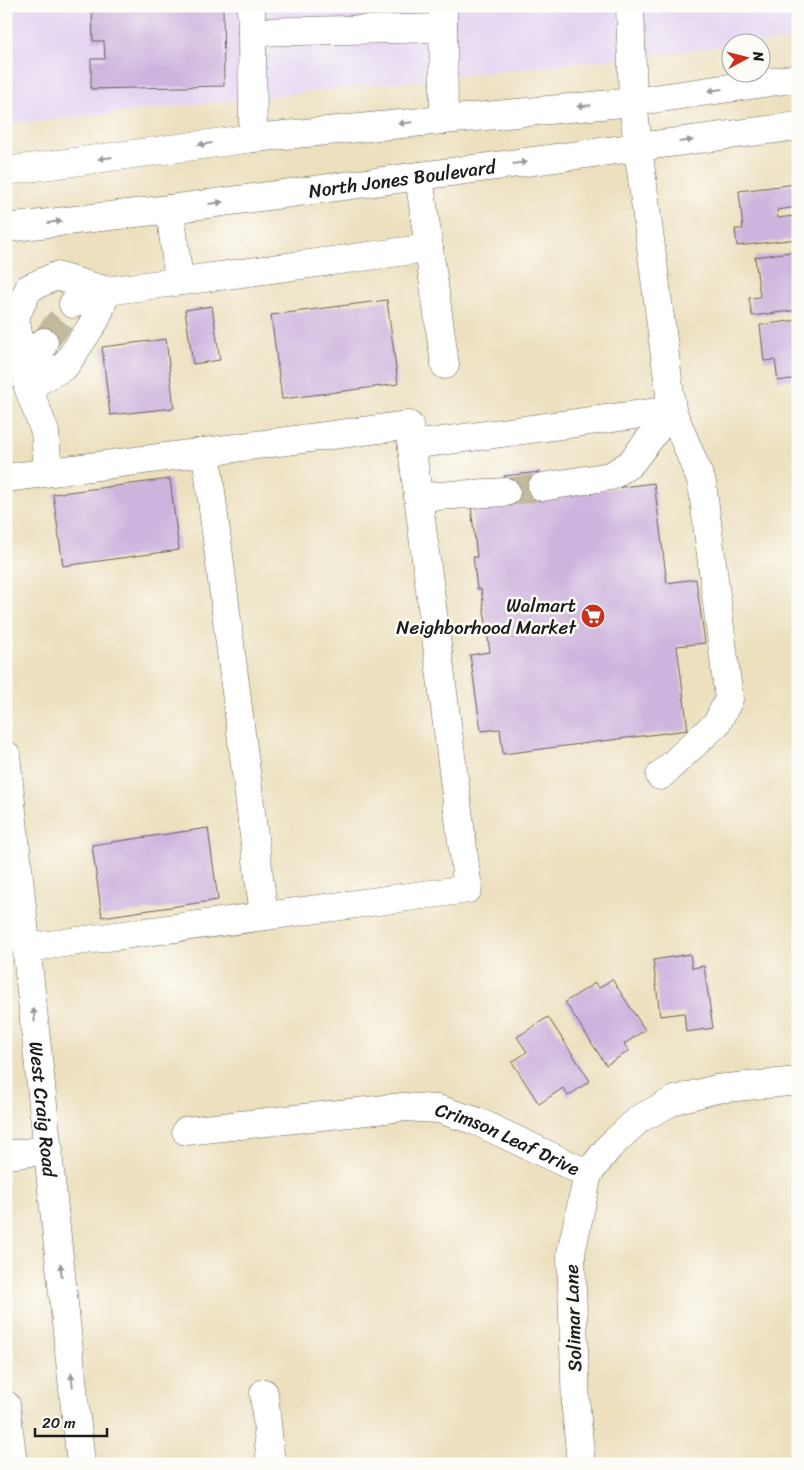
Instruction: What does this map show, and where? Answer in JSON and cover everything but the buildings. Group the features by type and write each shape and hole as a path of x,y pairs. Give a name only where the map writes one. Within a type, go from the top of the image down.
{"main road":[{"path":"630,6 633,102 672,410 702,483 729,699 717,723 660,776"},
{"path":"253,138 252,19 443,17 444,120"},
{"path":"6,171 253,138 633,102 798,78"},
{"name":"North Jones Boulevard","path":"6,228 170,209 798,126"},
{"path":"419,176 445,365"},
{"path":"170,209 179,281"},
{"path":"73,304 107,291 429,248"},
{"path":"48,471 45,432 28,388 15,317 29,288 56,276 107,291"},
{"path":"28,388 65,366 96,320 107,291"},
{"path":"28,388 44,342"},
{"path":"412,445 672,410"},
{"path":"542,487 611,476 630,464 672,410"},
{"path":"6,478 409,425 468,889 16,949"},
{"path":"206,452 264,916"},
{"path":"418,497 506,492"},
{"name":"West Craig Road","path":"6,755 16,949 49,1150 81,1464"},
{"name":"Crimson Leaf Drive","path":"186,1131 403,1107 438,1109 476,1122 588,1174 609,1147 639,1120 675,1100 716,1090 798,1081"},
{"path":"6,1155 49,1150"},
{"name":"Solimar Lane","path":"581,1464 576,1410 571,1253 588,1174"},
{"path":"264,1393 271,1464"},
{"path":"6,1405 13,1464"}],"shaded area":[{"path":"6,6 798,6 798,39 772,42 772,32 722,32 722,47 6,125"}],"tunnel":[{"path":"44,342 73,304"},
{"path":"506,492 542,487"}],"place":[{"name":"Walmart Neighborhood Market","path":"593,616"}]}
